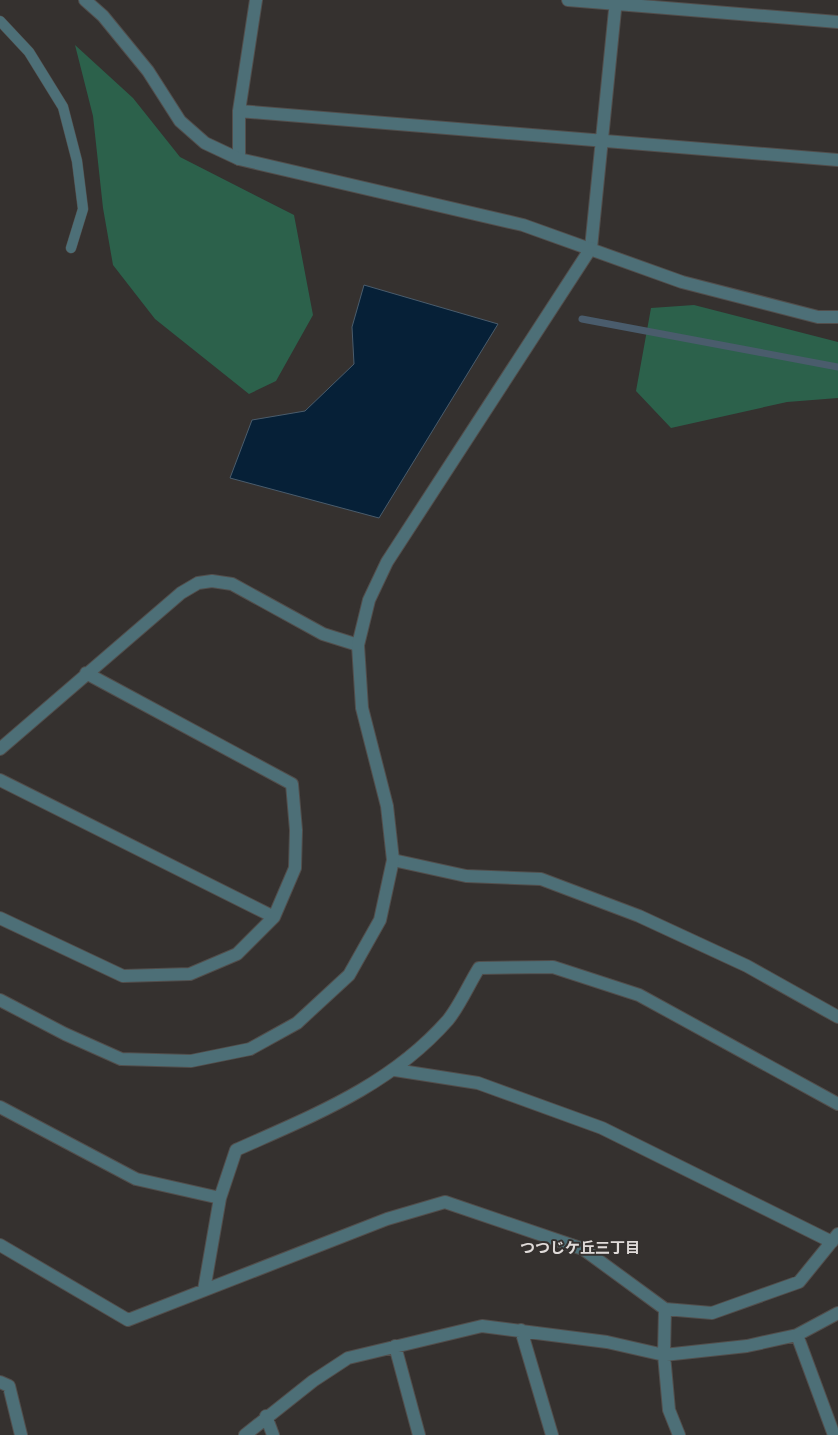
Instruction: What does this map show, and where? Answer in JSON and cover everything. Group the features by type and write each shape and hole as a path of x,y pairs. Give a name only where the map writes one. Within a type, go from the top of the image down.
{"street":[{"path":"86,0 102,16 148,71 180,121 205,143 239,159 523,225 682,282 818,317 838,317"},
{"path":"239,159 240,112 256,0"},
{"path":"568,0 615,2 838,22"},
{"path":"0,1000 65,1034 121,1059 191,1061 250,1049 297,1023 349,975 380,920 393,860 387,806 362,708 358,645 369,600 387,562 591,248 615,2"},
{"path":"240,112 838,160"},
{"path":"0,750 86,673 181,593 198,583 212,581 232,584 323,634 358,645"},
{"path":"0,918 123,976 190,974 237,954 274,917 294,868 296,830 292,784 86,673"},
{"path":"0,780 274,917"},
{"path":"393,860 466,876 541,879 639,916 747,966 838,1017"},
{"path":"204,1290 220,1198 236,1150 348,1099 395,1070 448,1019 479,968 553,967 639,995 838,1104"},
{"path":"0,1246 128,1320 387,1219 445,1202 583,1248 665,1310 712,1313 799,1282 835,1238 602,1128 478,1083 395,1070"},
{"path":"0,1107 136,1179 220,1198"},
{"path":"665,1310 664,1354 669,1410 679,1435"},
{"path":"245,1435 266,1416 348,1358 482,1326 607,1342 664,1354 747,1346 797,1335 838,1313"},
{"path":"521,1330 552,1435"},
{"path":"797,1335 834,1435"},
{"path":"395,1346 419,1435"},
{"path":"0,1382 9,1386 21,1435"},
{"path":"266,1416 274,1435"}],"lane":[{"path":"0,20 28,52 63,107 76,161 83,209 71,248"}],"green space":[{"path":"75,45 133,98 180,157 294,215 313,315 276,381 249,394 155,319 113,265 103,208 93,116"},
{"path":"694,305 838,342 838,398 787,402 671,428 636,391 651,308"}],"water":[{"path":"364,285 498,324 379,518 230,478 252,420 305,411 354,364 352,327"}],"waterway":[{"path":"582,319 838,367"}],"district":[{"name":"つつじケ丘三丁目","path":"580,1247"}]}
